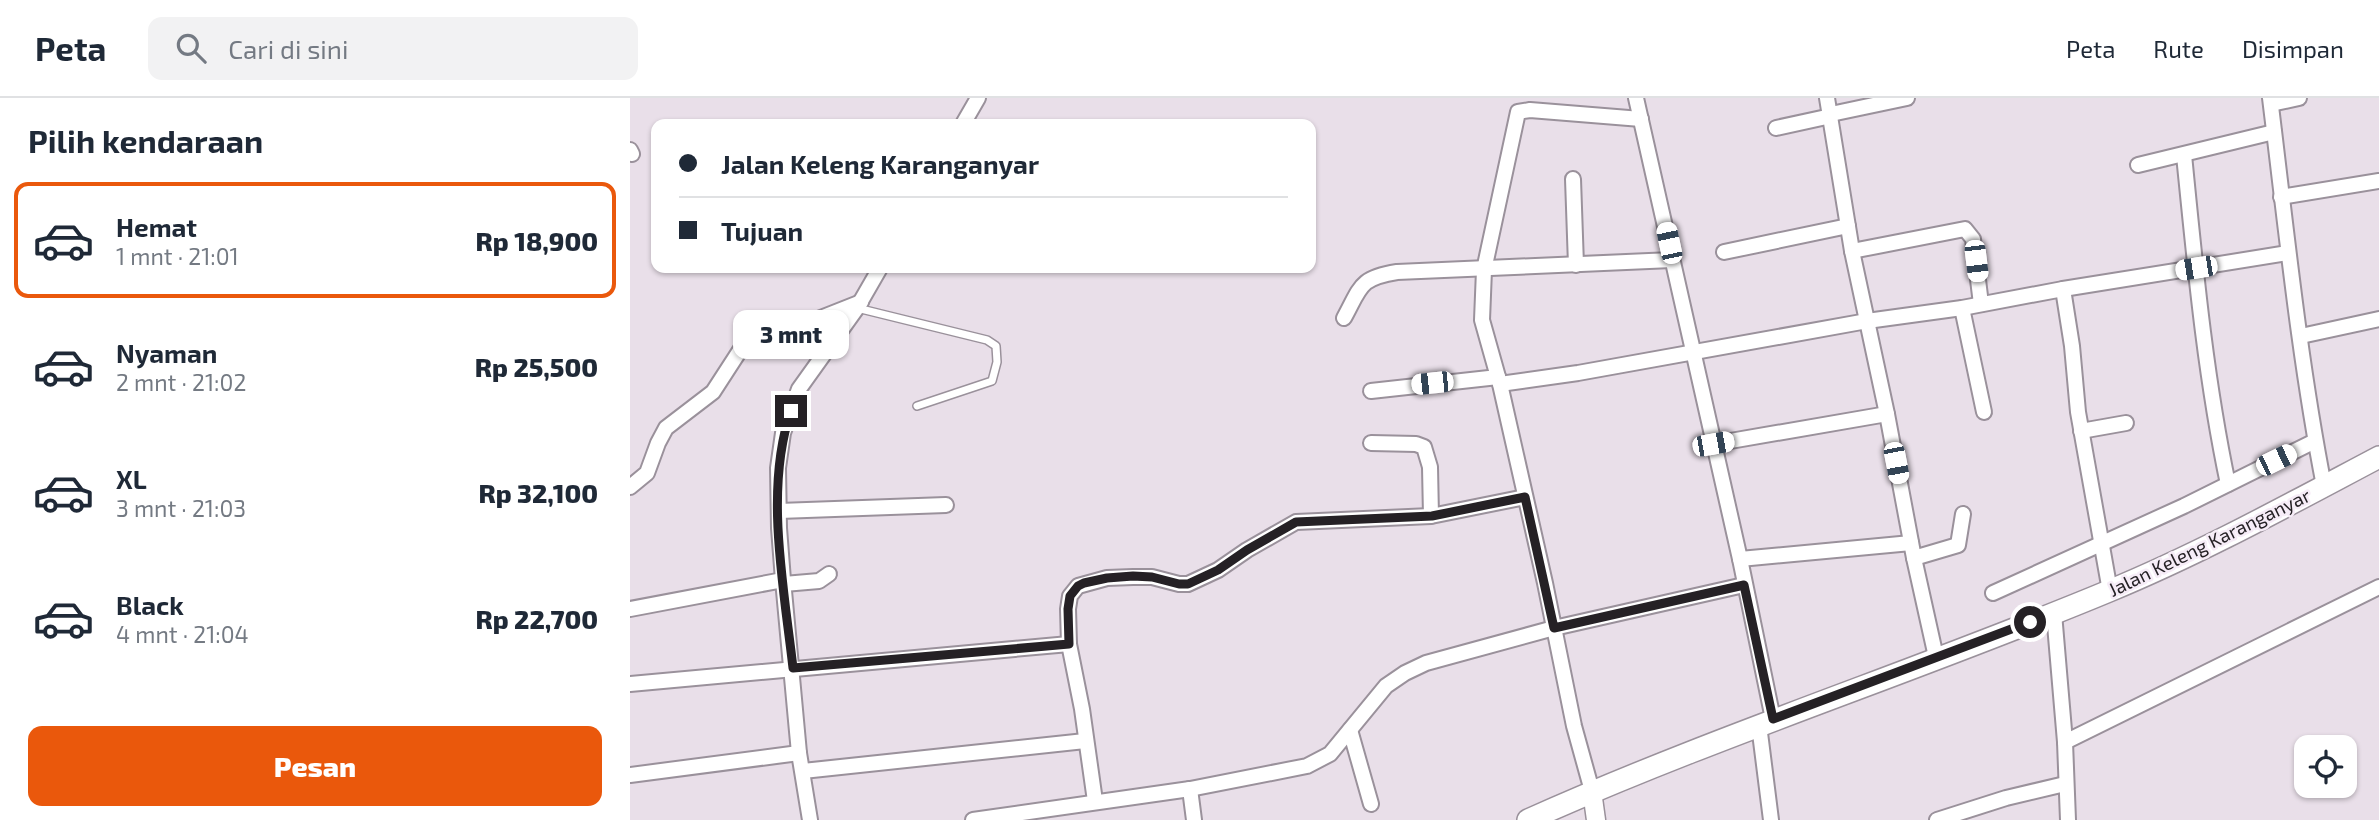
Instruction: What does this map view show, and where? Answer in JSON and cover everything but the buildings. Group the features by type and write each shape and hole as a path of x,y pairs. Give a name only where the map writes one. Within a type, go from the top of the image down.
{"main road":[{"name":"Jalan Keleng Karanganyar","path":"1528,820 1592,791 2053,613 2181,560 2379,457"}],"street":[{"path":"966,119 978,98"},
{"path":"1636,98 1740,559 1763,674 1771,820"},
{"path":"1827,98 1852,251 1936,657"},
{"path":"1776,128 1907,98"},
{"path":"2299,98 2270,101 2288,253 2324,486"},
{"path":"1596,820 1592,791 1577,742 1499,380 1482,320 1484,270 1518,113 1530,110 1641,119"},
{"path":"2138,165 2274,132"},
{"path":"2184,155 2211,398 2228,484"},
{"path":"1573,179 1576,265"},
{"path":"2281,197 2379,181"},
{"path":"1724,252 1848,226"},
{"path":"1852,251 1965,229 1973,239 1981,304"},
{"path":"1371,391 1578,373 1867,321 1962,308 2288,253"},
{"path":"1344,318 1362,285 1376,275 1672,260"},
{"path":"810,820 799,754 784,582 778,468 783,433 799,389 859,305 877,273"},
{"path":"2063,289 2081,431 2110,590"},
{"path":"630,487 647,473 666,428 713,392 748,338 771,329 813,321 859,305"},
{"path":"1962,308 1984,412"},
{"path":"2301,336 2379,319"},
{"path":"1713,444 1887,414"},
{"path":"2081,431 2126,423"},
{"path":"1371,443 1416,444 1424,447 1430,467 1432,516"},
{"path":"1993,593 2228,484 2317,452"},
{"path":"1095,802 1069,644 1070,596 1078,586 1107,578 1133,576 1188,584 1218,570 1296,522 1432,516 1525,497"},
{"path":"779,511 946,505"},
{"path":"1740,559 1912,551 1958,545 1964,514"},
{"path":"630,609 784,582 819,581 829,574"},
{"path":"973,820 1191,789 1307,766 1330,754 1386,686 1426,663 1554,628 1744,585"},
{"path":"2065,742 2214,666 2379,587"},
{"path":"2053,613 2065,742 2068,820"},
{"path":"630,684 1069,644"},
{"path":"1350,730 1371,804"},
{"path":"803,771 1085,741"},
{"path":"630,775 799,754"},
{"path":"1937,820 2006,798 2065,784"},
{"path":"1191,789 1195,820"}],"lane":[{"path":"859,305 988,340 996,346 997,362 992,381 917,405"}],"route":[{"path":"791,411 783,433 778,468 779,528 793,668 1069,644 1070,596 1084,583 1133,576 1188,584 1218,570 1296,522 1432,516 1525,497 1554,628 1744,585 1773,719 2030,622"}]}
